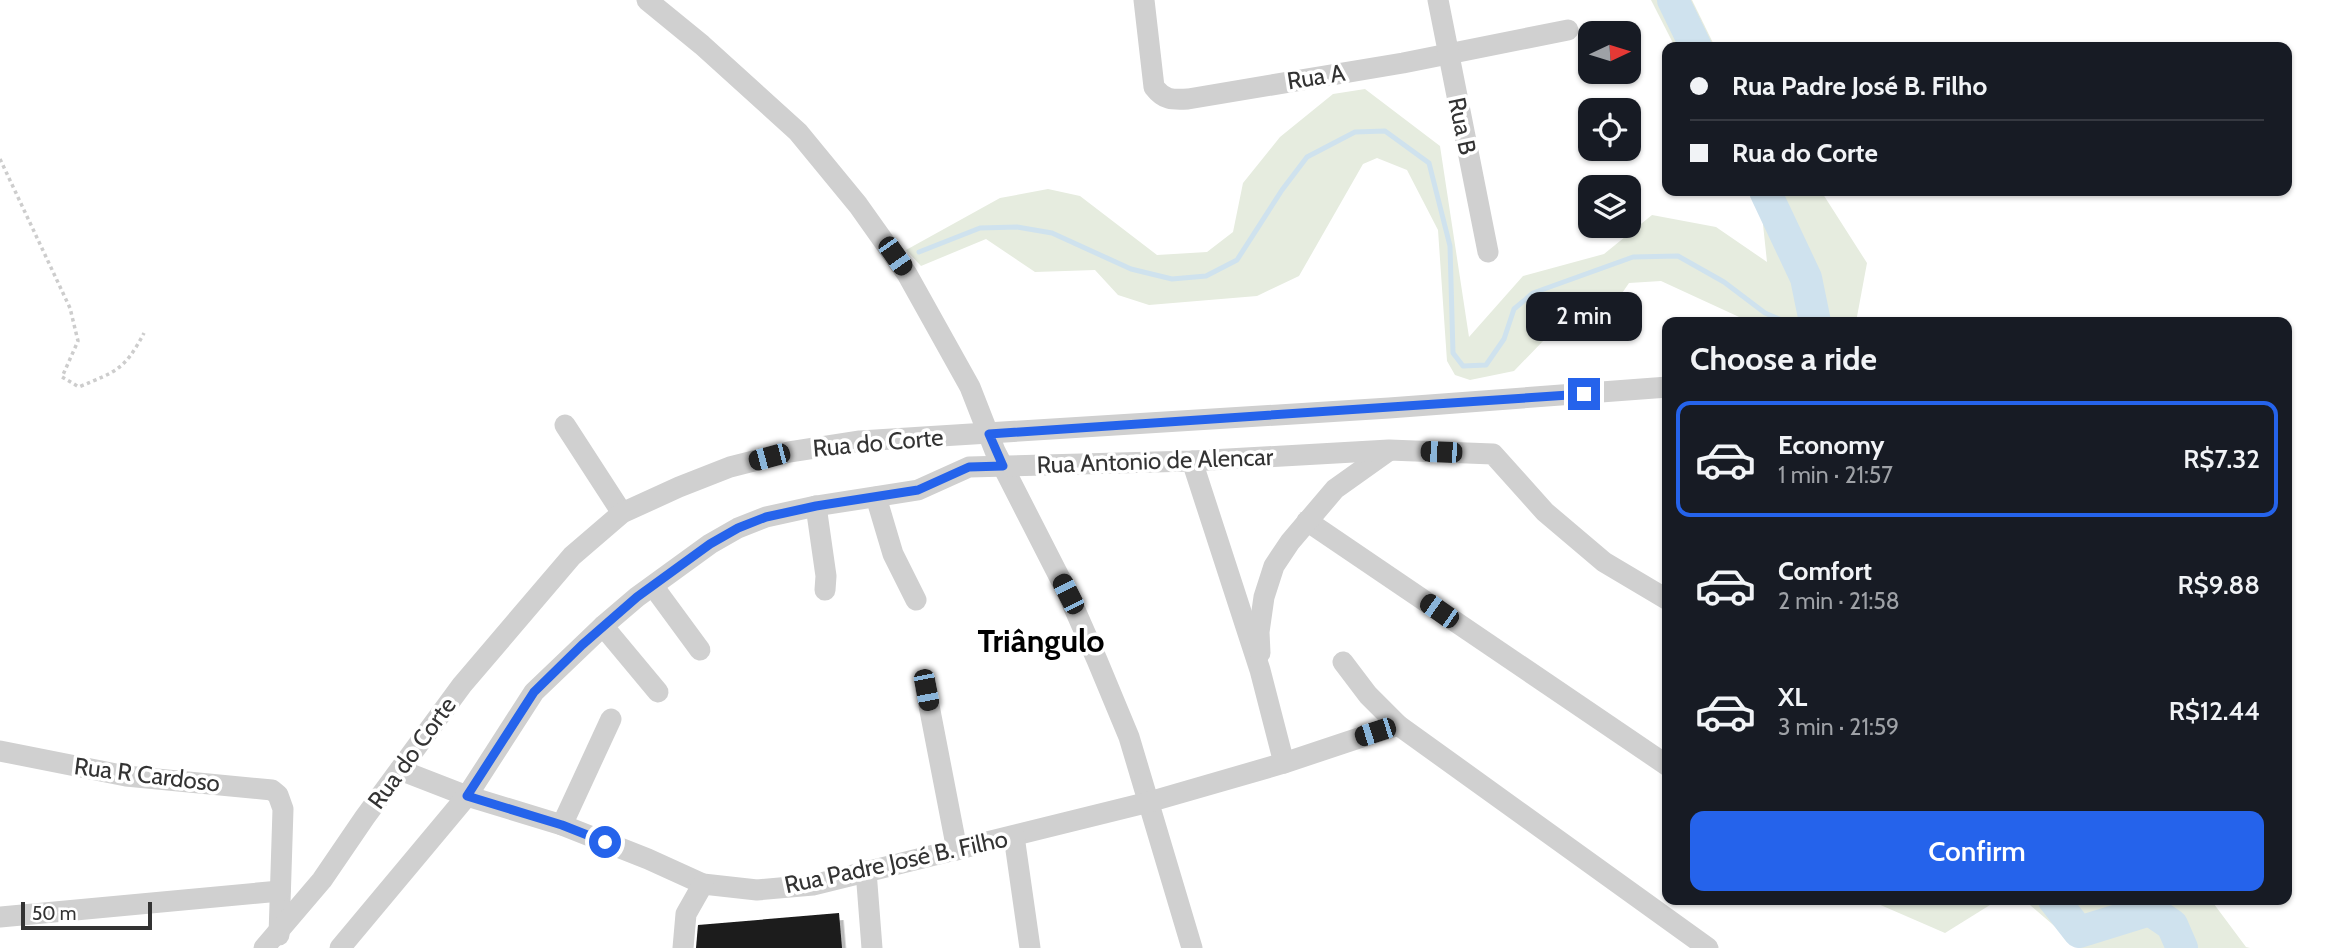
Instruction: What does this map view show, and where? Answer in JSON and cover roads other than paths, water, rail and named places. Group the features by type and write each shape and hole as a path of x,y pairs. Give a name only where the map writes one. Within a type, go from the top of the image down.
{"street":[{"path":"647,0 702,45 798,132 858,205 907,274 970,387 1003,466 1068,594 1097,660 1129,737 1192,948"},
{"name":"Rua A","path":"1144,0 1154,87 1161,97 1170,100 1447,54 1568,30"},
{"name":"Rua B","path":"1438,0 1488,252"},
{"name":"Rua do Corte","path":"264,948 280,939 462,685 572,556 622,513 679,487 730,467 789,452 860,441 1389,408 1662,387"},
{"path":"565,425 622,513"},
{"path":"1260,670 1259,632 1268,581 1275,566 1307,521 1335,489 1389,450"},
{"name":"Rua Antonio de Alencar","path":"340,948 467,796 534,692 603,626 653,586 710,544 738,528 766,517 918,490 969,467 1192,461 1389,450 1493,454 1555,521 1604,562 1662,596"},
{"path":"1192,461 1260,670 1284,763"},
{"path":"876,497 893,554 916,600"},
{"path":"816,506 826,576 825,590"},
{"path":"1307,521 1662,762"},
{"path":"653,586 700,650"},
{"path":"603,626 658,692"},
{"path":"1343,662 1368,695 1398,725 1708,948"},
{"path":"926,690 957,850"},
{"path":"562,825 611,719"},
{"name":"Rua Padre José B. Filho","path":"400,770 467,796 562,825 703,884 757,890 813,885 1149,802 1284,763 1398,725"},
{"name":"Rua R Cardoso","path":"0,751 126,776 272,790 278,795 283,809 281,891"},
{"path":"1014,836 1030,948"},
{"path":"866,871 872,948"},
{"path":"683,948 686,914 703,884"},
{"path":"0,917 281,891 280,939"}],"waterway":[{"path":"1673,0 1694,42"},
{"path":"919,252 980,228 1017,227 1052,233 1131,269 1172,279 1206,276 1237,260 1282,190 1307,157 1355,132 1385,131 1429,163 1450,246 1453,353 1463,366 1486,365 1504,339 1514,309 1533,293 1633,257 1678,256 1724,282 1774,317"},
{"path":"1767,196 1806,278 1814,317"},
{"path":"2058,905 2079,932 2150,910 2172,925 2182,948"}],"district":[{"name":"Triângulo","path":"1041,641"}]}
